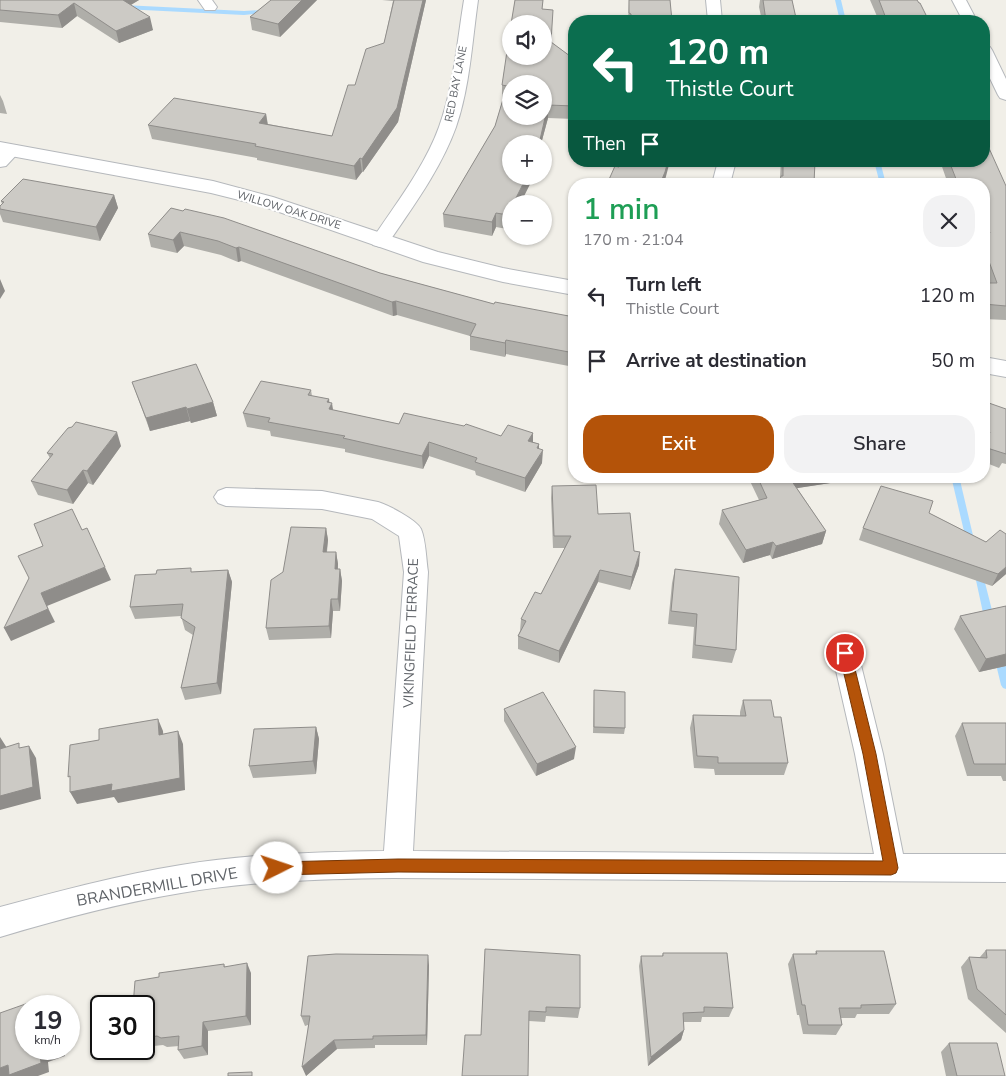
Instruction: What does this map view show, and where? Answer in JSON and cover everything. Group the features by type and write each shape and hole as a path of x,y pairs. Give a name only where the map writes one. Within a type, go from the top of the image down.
{"street":[{"name":"RED BAY LANE","path":"380,241 431,159 446,131 452,113 471,0"},
{"path":"713,0 714,15"},
{"path":"959,0 967,15"},
{"path":"990,58 1001,74 1006,95"},
{"name":"WILLOW OAK DRIVE","path":"4,153 213,187 266,201 431,257 494,273 568,287"},
{"path":"990,366 1006,369"},
{"name":"VIKINGFIELD TERRACE","path":"226,497 322,500 378,511 410,532 416,572 398,865"},
{"path":"845,653 869,754 891,868"},
{"name":"BRANDERMILL DRIVE","path":"0,922 91,896 208,875 294,867 398,865 1006,868"}],"building":[{"path":"0,0 123,0 150,17 116,31 74,3 58,15 0,10"},
{"path":"271,0 302,0 278,24 250,17"},
{"path":"394,0 423,0 397,108 362,159 360,158 354,166 255,146 256,144 148,125 174,98 266,114 259,123 332,136 348,85 355,85 366,49 384,43"},
{"path":"515,0 543,0 542,9 553,10 552,26 552,15 512,15"},
{"path":"629,0 670,0 671,15 631,15 629,13"},
{"path":"763,0 792,0 795,15 765,15"},
{"path":"879,0 917,0 926,15 885,15"},
{"path":"552,43 568,55 568,106 552,105 552,75 503,75 505,65 552,65"},
{"path":"502,103 502,125 543,125 541,135 502,135 502,185 522,185 518,195 502,195 502,214 496,213 492,222 443,214 495,126"},
{"path":"990,150 1006,186 1006,306 990,305 990,283 997,283 990,264 990,178 956,178 951,167 990,167"},
{"path":"615,167 666,167 662,178 610,178"},
{"path":"783,167 815,167 814,178 780,178 783,176"},
{"path":"23,179 114,195 96,227 0,209 4,202 1,201"},
{"path":"171,208 183,211 185,209 224,218 380,273 494,304 495,302 568,316 568,352 506,340 505,343 470,336 476,324 396,301 392,302 218,241 180,232 173,240 148,234"},
{"path":"196,364 213,402 146,418 132,382"},
{"path":"261,381 311,390 308,395 329,399 327,402 332,403 329,409 399,424 404,413 464,426 466,424 501,436 508,425 533,433 528,441 539,444 537,448 543,450 525,478 475,462 477,458 429,442 422,456 343,438 345,436 268,422 270,418 243,413"},
{"path":"990,403 1006,409 1006,454 990,449"},
{"path":"76,422 117,432 87,471 83,470 67,490 31,481 53,454 47,453 68,428 72,427"},
{"path":"760,483 793,483 826,531 776,546 773,542 746,550 722,510 767,498"},
{"path":"596,485 598,514 630,513 634,551 640,552 632,577 600,570 559,651 518,636 526,621 521,619 535,592 541,594 571,536 554,536 552,486"},
{"path":"881,486 933,501 929,513 986,542 1000,530 1006,534 1006,567 998,574 863,528"},
{"path":"72,509 82,530 87,528 105,567 41,593 48,609 4,628 29,578 18,556 43,546 34,524"},
{"path":"291,527 326,528 323,552 336,552 335,569 340,569 338,599 331,599 329,626 266,628 271,580 283,572"},
{"path":"191,568 191,572 228,570 217,683 181,688 195,627 181,618 183,604 130,607 135,575 156,574 157,570"},
{"path":"675,569 739,577 736,650 695,645 697,614 671,611"},
{"path":"1006,606 1006,654 986,659 960,616"},
{"path":"594,690 625,692 625,728 594,727"},
{"path":"543,692 576,747 537,764 504,709"},
{"path":"743,700 771,700 774,717 781,717 788,763 718,763 718,757 697,756 693,715 746,716"},
{"path":"158,719 159,735 178,731 180,778 111,791 112,784 70,792 70,776 68,777 70,745 99,740 99,729"},
{"path":"962,723 1006,723 1006,764 974,764"},
{"path":"316,727 313,761 249,766 254,729"},
{"path":"19,743 19,748 29,746 33,787 0,796 0,749"},
{"path":"485,949 580,955 580,1008 546,1007 546,1012 529,1011 528,1076 462,1076 465,1035 481,1035"},
{"path":"986,950 1006,950 1006,1015 977,989 969,957 987,958"},
{"path":"816,951 884,951 896,1004 861,1005 861,1008 839,1008 842,1025 808,1025 805,1005 802,1005 793,954 817,954"},
{"path":"663,953 727,953 733,1008 704,1007 704,1012 683,1013 684,1030 651,1057 641,956 663,956"},
{"path":"336,954 428,955 426,1035 373,1036 373,1039 334,1040 302,1067 310,1016 301,1016 308,956"},
{"path":"247,963 246,1016 203,1022 202,1046 178,1050 179,1036 161,1038 155,1036 155,995 134,995 135,981 159,977 159,973 224,964 224,967"},
{"path":"15,1008 15,1060 41,1060 41,1063 9,1075 8,1065 0,1068 0,1013"},
{"path":"949,1043 997,1043 1005,1076 957,1076"},
{"path":"252,1072 252,1076 228,1076 228,1073"}],"waterway":[{"path":"123,7 244,13 280,10 285,0"},
{"path":"838,0 842,15"},
{"path":"879,167 881,178"},
{"path":"957,483 971,544"},
{"path":"978,571 990,622"},
{"path":"999,656 1006,685"}],"route":[{"path":"277,868 398,865 891,868 869,754 845,653"}]}
